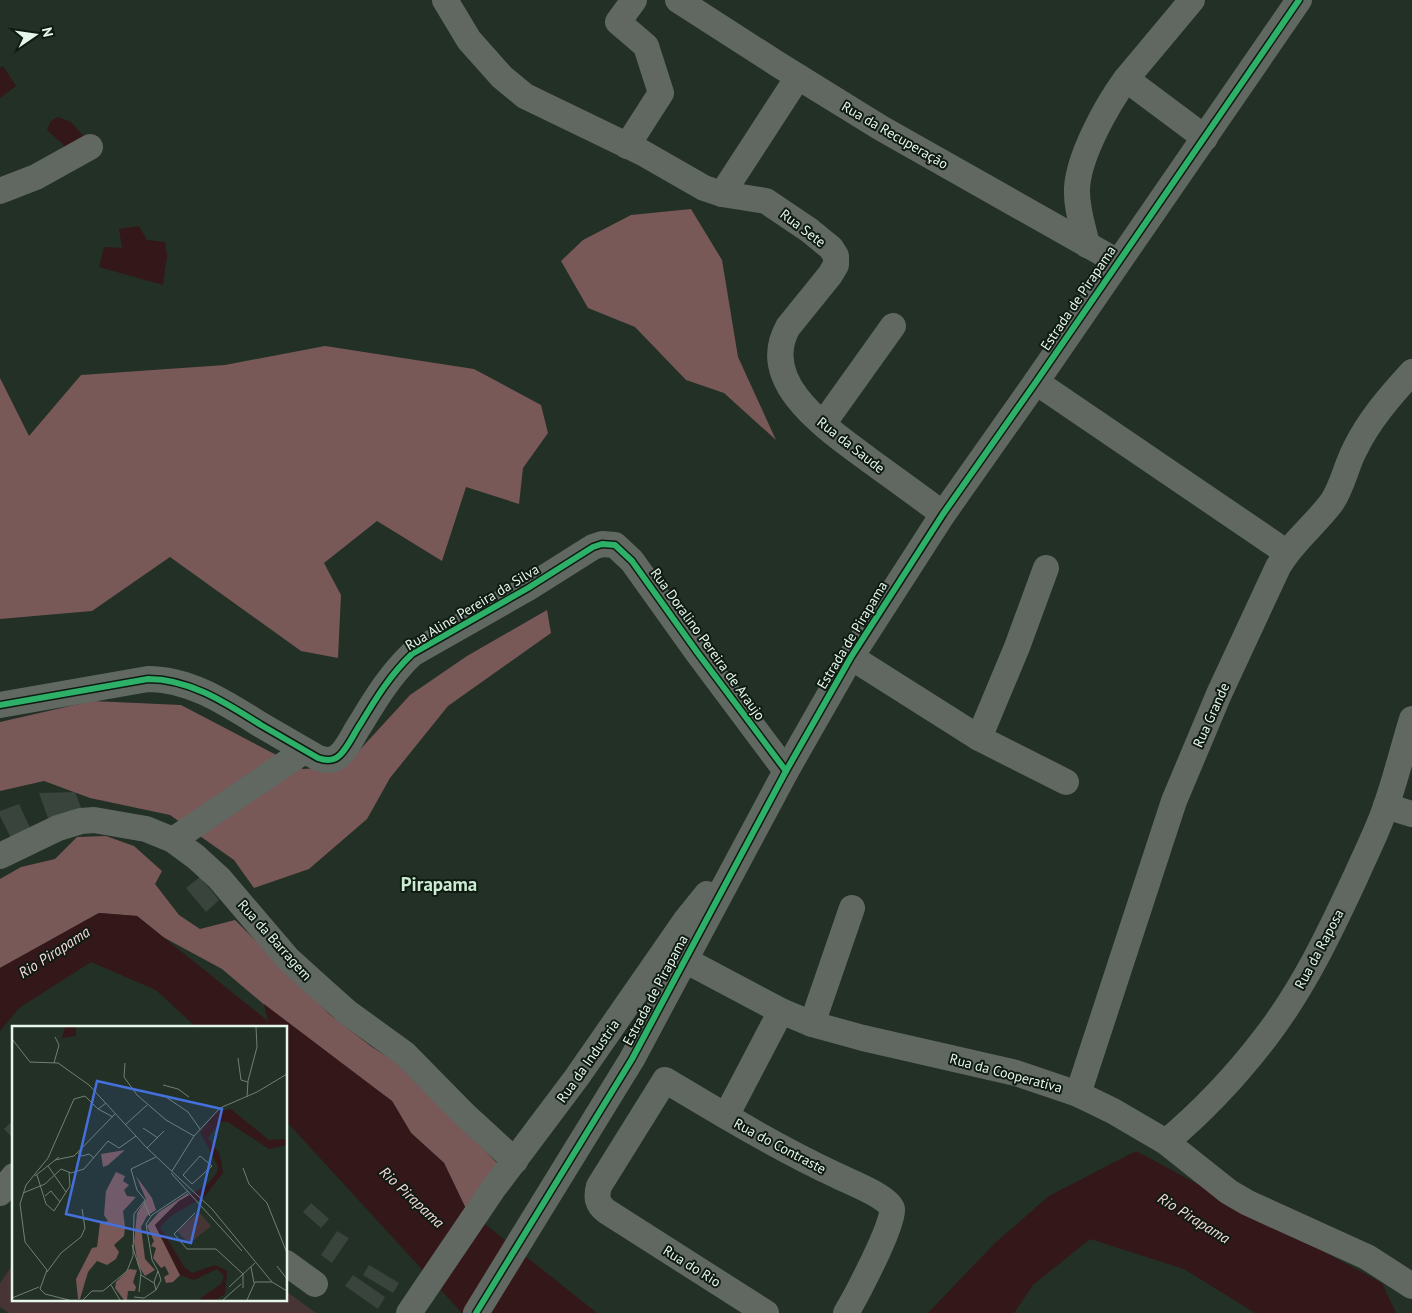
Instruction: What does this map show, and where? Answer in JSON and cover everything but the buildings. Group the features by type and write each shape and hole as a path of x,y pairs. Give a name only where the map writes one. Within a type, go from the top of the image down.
{"street":[{"name":"Rua Sete","path":"445,0 469,40 513,88 539,104 657,160 704,188 722,194 766,201 831,248 836,256 836,265 788,327 780,346 780,359"},
{"path":"627,146 661,93 646,46 618,22 634,0"},
{"name":"Rua da Recuperação","path":"678,0 881,128 1118,262"},
{"path":"1087,245 1078,204 1077,189 1079,175 1106,110 1126,79 1192,0"},
{"name":"Estrada de Pirapama","path":"737,861 851,657 943,514 1036,382 1298,0"},
{"path":"722,194 798,77"},
{"path":"1126,79 1204,138"},
{"path":"0,191 36,177 90,147"},
{"path":"823,424 893,326"},
{"name":"Rua da Saude","path":"780,359 792,390 802,405 823,424 943,514"},
{"name":"Rua Grande","path":"1078,1094 1166,820 1278,567 1286,552 1332,502 1342,486 1353,452 1363,433 1412,372"},
{"path":"1036,382 1286,552"},
{"name":"Rua Aline Pereira da Silva","path":"0,705 148,678 162,679 189,686 218,699 304,751 323,760 334,759 347,747 387,682 412,654 528,588 593,547 602,544"},
{"name":"Rua Doralino Pereira de Araujo","path":"602,544 615,545 632,561 786,771"},
{"path":"978,738 1018,647 1046,568"},
{"path":"851,657 978,738 1066,782"},
{"name":"Rua da Raposa","path":"1166,1142 1184,1127 1236,1074 1287,1007 1340,910 1386,806 1412,719"},
{"path":"173,840 304,751"},
{"path":"1386,806 1412,814"},
{"name":"Rua da Barragem","path":"0,856 58,828 81,821 101,821 146,829 173,840 196,857 219,878 288,959 347,1012 406,1054 471,1120 515,1161"},
{"name":"Rua da Industria","path":"409,1313 494,1189 572,1084 676,956 698,905 737,861"},
{"path":"812,1024 852,908"},
{"name":"Estrada de Pirapama","path":"476,1313 632,1059 676,956"},
{"name":"Rua da Cooperativa","path":"676,956 781,1011 812,1024 863,1038 1016,1073 1078,1094 1113,1111 1166,1142 1229,1192 1248,1203 1367,1257 1412,1286"},
{"path":"726,1116 781,1011"},
{"name":"Rua do Contraste","path":"665,1080 806,1161 881,1198 890,1205 893,1212 888,1229 846,1313"},
{"name":"Rua do Rio","path":"665,1080 599,1186 597,1193 598,1201 601,1207 617,1219 766,1313"},
{"path":"0,1193 12,1178"},
{"path":"288,1264 315,1284"}],"shaded area":[{"path":"691,209 722,260 738,357 776,440 724,393 686,380 635,327 588,308 561,261 583,240 631,215"},
{"path":"325,346 474,369 541,405 548,433 523,468 519,504 466,487 442,561 377,521 324,563 341,595 338,658 301,651 170,557 92,611 0,619 0,378 29,436 81,375 225,365"},
{"path":"547,610 551,633 448,706 390,778 367,819 309,869 254,888 234,860 170,815 90,798 44,781 0,791 0,722 92,701 181,705 303,769 345,766 410,695 467,656"},
{"path":"106,836 134,846 162,871 155,884 179,915 200,929 235,920 329,1014 372,1047 403,1067 499,1165 466,1209 444,1163 411,1133 392,1101 306,1040 222,969 163,937 137,916 99,913 0,968 0,879 21,867 55,859 77,837"},
{"path":"12,1266 12,1300 288,1300 288,1292 316,1313 9,1313 0,1307 0,1283"}],"water":[{"path":"3,66 16,86 0,98 0,68"},
{"path":"58,117 71,122 84,137 69,150 47,130 51,121"},
{"path":"139,226 147,240 165,242 167,256 163,285 99,267 104,247 122,248 119,229"},
{"name":"Rio Pirapama","path":"99,913 137,916 268,1021 264,1004 392,1101 411,1133 444,1163 466,1209 597,1313 462,1313 288,1123 288,1026 195,1026 156,990 91,962 19,1008 0,1031 0,968"},
{"name":"Rio Pirapama","path":"1136,1151 1382,1283 1396,1313 1255,1313 1184,1269 1090,1239 1033,1285 1014,1313 928,1313 995,1243 1049,1196"}],"cycle path":[{"path":"476,1313 632,1059 786,771 851,657 943,514 1299,0"},
{"path":"0,705 148,679 163,680 178,683 207,694 318,758 333,759 338,757 349,744 372,704 397,670 412,654 528,588 593,547 602,544 615,545 632,561 786,771"}],"district":[{"name":"Pirapama","path":"439,884"}]}
